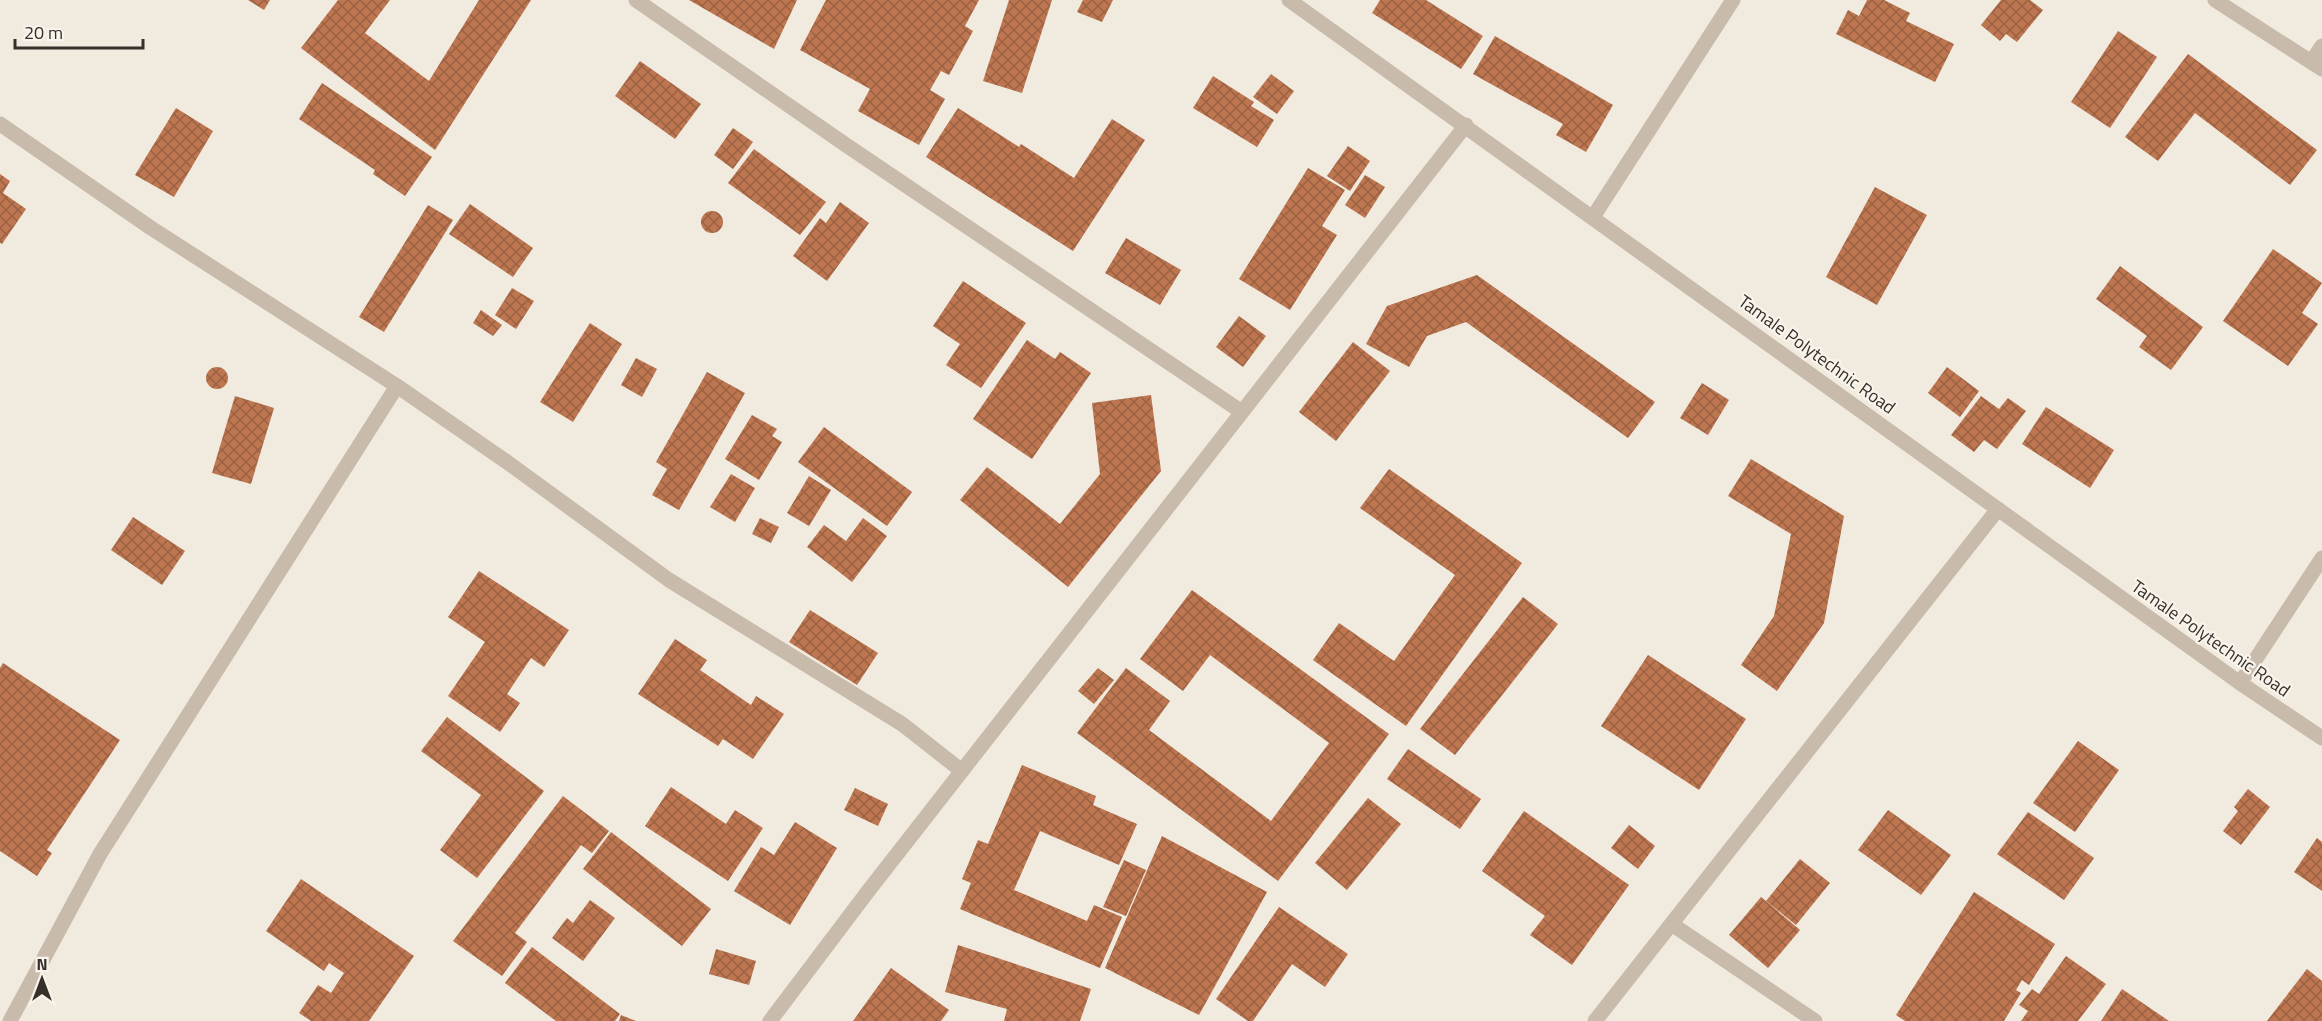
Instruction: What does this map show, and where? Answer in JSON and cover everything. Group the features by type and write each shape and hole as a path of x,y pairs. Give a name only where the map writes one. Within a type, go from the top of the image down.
{"street":[{"path":"636,0 846,145 1242,412"},
{"name":"Tamale Polytechnic Road","path":"1289,0 2240,683 2322,738"},
{"path":"1593,217 1733,0"},
{"path":"2215,0 2317,65 2322,46"},
{"path":"0,124 151,228 397,386 507,462 669,580 902,724 962,771"},
{"path":"770,1021 1466,125"},
{"path":"10,1021 100,854 397,386"},
{"path":"1596,1021 1998,509"},
{"path":"2240,683 2322,558"},
{"path":"1673,925 1815,1021"}],"building":[{"path":"248,0 270,0 264,10"},
{"path":"338,0 390,0 365,33 429,81 479,0 531,0 435,150 301,48"},
{"path":"689,0 797,0 774,49"},
{"path":"826,0 979,0 965,26 973,31 949,75 941,71 930,90 945,99 919,145 858,111 870,89 800,50"},
{"path":"1009,0 1052,0 1022,93 983,81"},
{"path":"1083,0 1113,0 1102,22 1077,12"},
{"path":"1380,0 1426,0 1483,36 1461,69 1372,13"},
{"path":"1867,0 1884,0 1910,13 1906,21 1954,44 1935,82 1836,34 1848,10 1859,16"},
{"path":"2001,0 2030,0 2043,10 2017,42 2006,34 2000,41 1981,25"},
{"path":"2118,31 2157,57 2110,128 2071,102"},
{"path":"1495,36 1613,105 1586,152 1556,135 1563,124 1473,74"},
{"path":"2188,54 2317,150 2290,185 2195,113 2158,161 2125,137"},
{"path":"640,61 701,104 675,139 615,96"},
{"path":"1271,74 1294,91 1277,114 1253,97"},
{"path":"1213,76 1254,102 1251,106 1274,120 1257,147 1193,108"},
{"path":"322,83 432,157 405,196 373,174 375,170 299,119"},
{"path":"176,108 213,131 174,197 135,175"},
{"path":"958,108 1019,147 1021,144 1074,178 1112,119 1145,140 1073,251 926,157"},
{"path":"733,128 753,142 733,169 714,155"},
{"path":"1348,146 1370,161 1350,191 1327,176"},
{"path":"754,149 826,202 800,235 728,183"},
{"path":"1308,168 1345,190 1322,226 1337,235 1290,310 1239,279"},
{"path":"0,174 10,181 3,193 26,209 2,244 0,243"},
{"path":"1365,175 1385,187 1365,218 1345,205"},
{"path":"1875,187 1927,215 1877,305 1826,277"},
{"path":"840,202 869,223 827,281 793,256 820,218 826,223"},
{"path":"470,204 533,248 513,277 449,234"},
{"path":"428,205 453,220 384,332 359,317"},
{"path":"708,211 716,211 723,218 723,226 716,233 708,233 701,226 701,218"},
{"path":"1126,238 1181,270 1160,305 1105,273"},
{"path":"2273,249 2322,283 2302,313 2318,324 2288,366 2223,321"},
{"path":"2120,266 2203,327 2171,370 2139,347 2147,336 2096,299"},
{"path":"1477,275 1655,402 1628,438 1466,322 1427,336 1409,367 1366,344 1387,306"},
{"path":"963,281 1026,323 981,388 946,365 960,344 933,326"},
{"path":"512,288 534,301 516,329 495,315"},
{"path":"481,310 502,325 493,336 473,323"},
{"path":"1239,316 1266,336 1243,367 1216,347"},
{"path":"590,323 622,344 573,422 540,402"},
{"path":"1027,340 1055,359 1060,352 1091,373 1032,459 973,419"},
{"path":"1353,342 1390,371 1336,441 1299,412"},
{"path":"636,358 657,369 642,397 621,385"},
{"path":"217,367 225,370 228,378 225,386 217,389 209,386 206,378 209,370"},
{"path":"1947,367 1979,391 1960,417 1928,393"},
{"path":"707,372 745,393 679,510 652,495 667,469 656,462"},
{"path":"1702,383 1729,400 1708,435 1680,418"},
{"path":"1151,395 1161,471 1068,587 960,500 987,467 1060,524 1100,474 1092,403"},
{"path":"235,396 274,408 251,484 212,473"},
{"path":"1981,396 1999,409 2008,398 2026,411 1997,449 1984,440 1974,452 1951,435"},
{"path":"2046,407 2114,450 2090,488 2022,444"},
{"path":"752,415 777,429 772,436 782,442 759,480 725,459"},
{"path":"824,427 912,492 887,526 798,462"},
{"path":"1751,459 1844,516 1824,623 1777,691 1741,665 1774,616 1791,534 1728,496"},
{"path":"1389,469 1522,563 1406,726 1313,660 1339,623 1394,661 1455,575 1360,508"},
{"path":"731,474 755,488 735,522 710,507"},
{"path":"809,476 831,490 809,526 787,513"},
{"path":"133,517 185,551 162,585 111,550"},
{"path":"760,518 779,527 771,543 752,534"},
{"path":"863,518 887,536 852,582 807,547 824,525 846,541"},
{"path":"479,571 569,630 544,667 531,658 507,694 520,703 500,732 448,696 485,642 448,617"},
{"path":"1192,590 1389,734 1278,881 1077,733 1126,668 1170,701 1149,730 1271,821 1329,743 1210,655 1183,691 1140,659"},
{"path":"1523,597 1558,624 1455,755 1420,729"},
{"path":"810,610 878,653 857,685 789,642"},
{"path":"675,639 707,660 700,670 751,705 756,696 784,714 753,759 723,739 718,746 638,694"},
{"path":"1648,655 1746,719 1699,790 1601,726"},
{"path":"3,663 120,740 47,850 52,853 37,876 0,851 0,668"},
{"path":"1098,668 1114,680 1094,704 1078,691"},
{"path":"447,717 544,791 477,878 440,850 481,795 421,751"},
{"path":"2078,741 2119,770 2075,832 2033,803"},
{"path":"1408,749 1481,799 1460,829 1387,779"},
{"path":"1022,765 1096,796 1093,805 1137,824 1119,865 1040,831 1014,890 1087,921 1094,905 1122,917 1100,968 960,909 971,883 962,879 978,840 988,844"},
{"path":"671,787 726,824 735,810 763,828 728,881 645,826"},
{"path":"855,788 888,804 878,826 844,810"},
{"path":"2248,789 2270,807 2241,845 2223,831 2238,811 2234,807"},
{"path":"563,796 609,831 592,853 581,845 515,933 527,942 502,976 453,941"},
{"path":"1368,798 1401,824 1347,890 1315,863"},
{"path":"1888,810 1951,855 1921,895 1858,850"},
{"path":"1524,811 1629,885 1572,965 1530,935 1545,916 1482,871"},
{"path":"2028,812 2094,858 2064,900 1997,854"},
{"path":"795,822 837,848 790,925 734,891 761,847 774,855"},
{"path":"1629,825 1655,846 1638,869 1611,848"},
{"path":"611,832 711,909 682,946 583,869"},
{"path":"1162,836 1267,892 1199,1015 1105,968"},
{"path":"2317,838 2322,842 2322,891 2294,872"},
{"path":"1800,859 1830,883 1796,925 1766,901"},
{"path":"1124,860 1146,870 1126,916 1103,907"},
{"path":"301,879 414,956 369,1021 311,1021 299,1013 318,985 331,993 344,973 329,963 324,971 266,931"},
{"path":"1974,892 2055,944 2029,985 2022,980 2016,990 2021,993 2004,1021 1905,1021 1896,1015"},
{"path":"1761,897 1800,930 1768,968 1729,935"},
{"path":"590,900 615,918 583,961 552,938 567,918 573,923"},
{"path":"1279,907 1348,954 1325,987 1292,964 1253,1021 1248,1021 1216,999"},
{"path":"958,945 1091,989 1080,1021 1004,1021 1007,1009 945,992"},
{"path":"532,947 620,1014 615,1021 556,1021 505,983"},
{"path":"716,949 756,961 749,985 709,974"},
{"path":"2066,956 2106,984 2078,1021 2021,1021 2028,1011 2019,1005 2032,989 2039,994"},
{"path":"891,968 949,1010 941,1021 853,1021"},
{"path":"2307,969 2322,981 2322,1021 2267,1021"},
{"path":"2122,989 2169,1021 2101,1021"},
{"path":"621,1015 636,1021 619,1021"}]}
